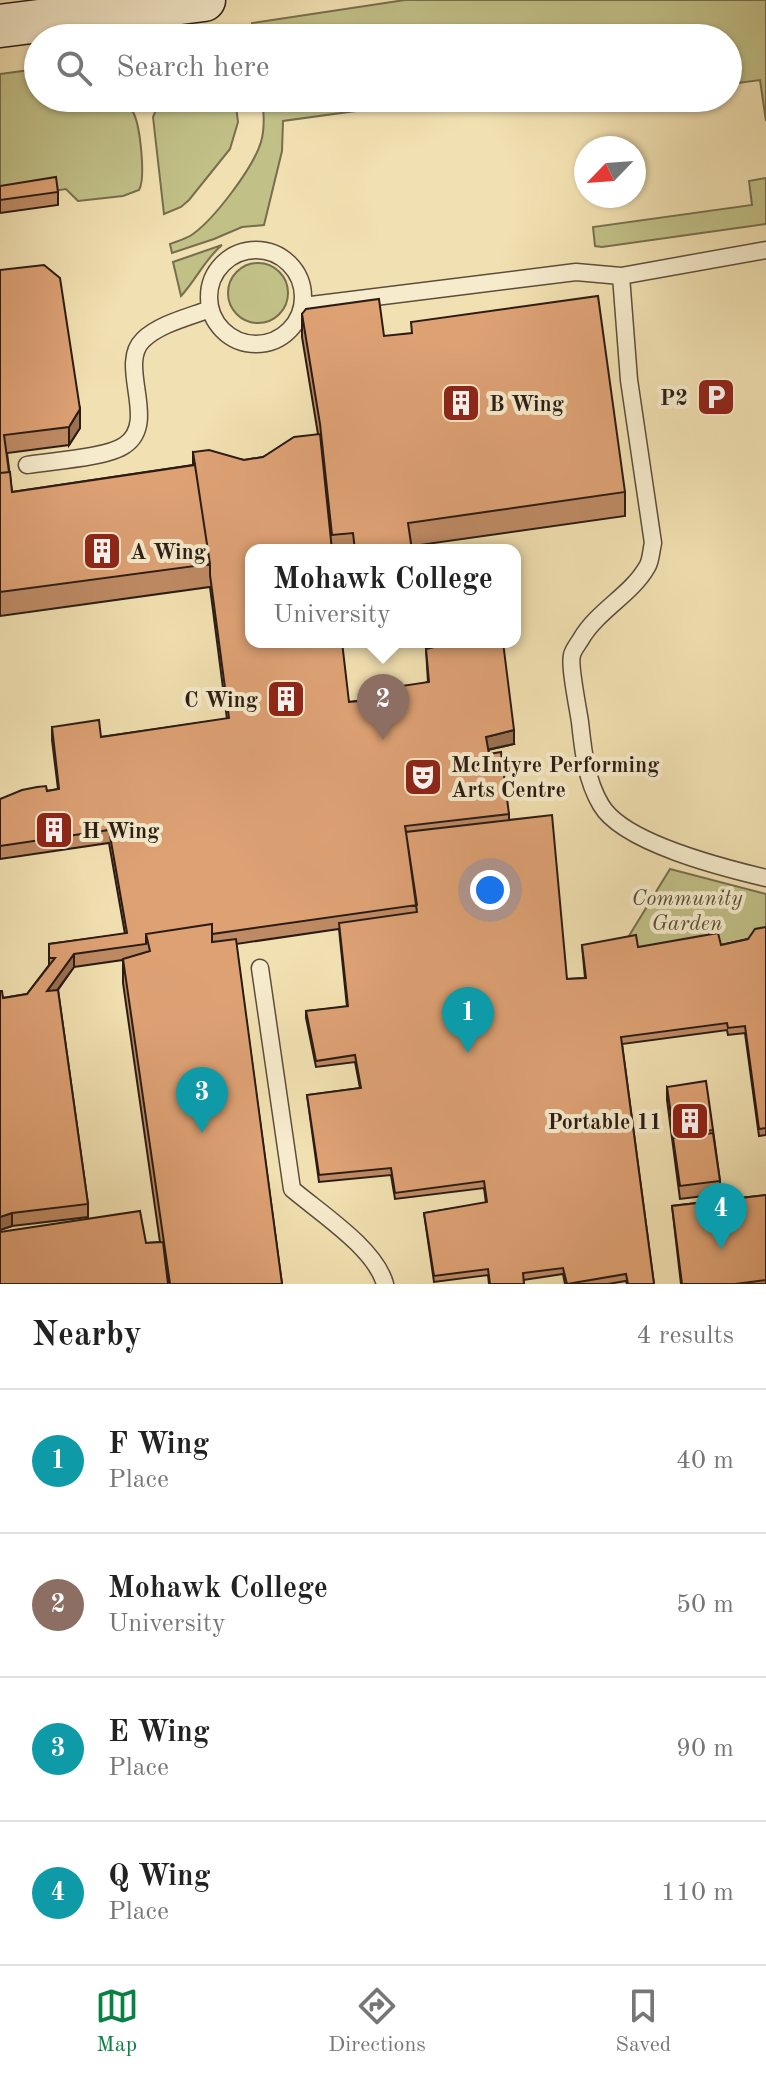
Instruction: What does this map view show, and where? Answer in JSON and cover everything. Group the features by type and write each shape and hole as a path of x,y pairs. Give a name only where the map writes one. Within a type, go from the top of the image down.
{"main road":[{"path":"0,26 204,0"}],"lane":[{"path":"257,249 273,252 287,261 298,274 303,290 303,306 297,322 286,334 271,342 255,345 239,342 224,333 210,309 209,287 215,272 226,259 257,249"},
{"path":"303,306 576,272 621,276 766,250"},
{"path":"621,276 629,380 653,543 648,566 591,622 571,656 584,758 592,788 602,808 617,823 636,835 732,870 766,878"},
{"path":"27,465 107,452 125,445 137,431 139,405 134,362 137,347 156,331 210,309"},
{"path":"260,968 292,1189 359,1245 381,1271 385,1284"}],"green space":[{"path":"405,0 766,0 766,121 760,80 742,82 742,24 252,23"},
{"path":"24,71 24,112 133,112 142,164 139,190 123,196 78,201 66,189 0,199 0,74"},
{"path":"155,112 237,112 238,122 230,149 189,200 164,214 153,117"},
{"path":"263,112 349,112 283,121 282,151 264,225 242,227 172,253 170,244 202,227 232,192 257,153"},
{"path":"766,178 766,224 595,246 593,227 752,205 749,181"},
{"path":"222,245 211,257 181,296 173,262"},
{"path":"258,263 270,265 279,272 286,281 286,305 279,314 270,321 258,323 246,321 237,314 230,305 228,293 230,281 237,272 246,265"},
{"name":"Community Garden","path":"670,869 766,894 766,934 748,946 638,954 624,944"}],"building":[{"path":"56,177 58,192 0,200 0,186"},
{"path":"44,265 60,278 80,409 69,427 4,435 9,472 0,473 0,270"},
{"name":"B Wing","path":"598,296 625,492 408,523 411,544 354,544 353,533 332,535 320,424 302,314 306,309 379,299 384,336 412,333 411,322"},
{"name":"C Wing","path":"320,434 331,544 245,544 245,648 343,648 349,702 369,700 368,691 429,682 426,649 504,648 514,730 486,737 489,754 501,752 509,814 405,826 417,905 212,934 212,924 146,934 146,944 74,954 47,991 58,990 88,1204 0,1217 0,991 3,998 27,994 55,958 49,958 49,944 127,933 109,830 0,846 0,799 37,787 46,786 47,791 59,789 52,727 99,720 101,737 229,718 193,452 209,450 244,460 263,457 294,437"},
{"name":"A Wing","path":"195,465 210,564 0,592 0,473 10,472 12,492"},
{"path":"552,815 567,979 586,978 582,945 636,935 638,947 718,933 721,945 748,939 755,929 766,927 766,1128 759,1129 745,1026 728,1028 727,1023 621,1037 654,1284 628,1284 626,1274 567,1284 563,1268 523,1273 524,1284 490,1284 488,1269 434,1276 424,1213 487,1202 484,1181 395,1193 391,1168 319,1175 307,1095 361,1088 355,1055 316,1061 306,1011 348,1006 339,923 417,912 406,832"},
{"path":"212,924 212,942 236,939 282,1284 170,1284 123,959 150,951 146,934"},
{"name":"Portable 11","path":"706,1081 713,1130 674,1136 667,1087"},
{"path":"713,1133 720,1181 680,1186 673,1138"},
{"path":"766,1195 766,1280 735,1284 682,1284 672,1206"},
{"path":"140,1211 146,1243 163,1242 168,1284 0,1284 0,1232"}],"place":[{"name":"P2","path":"716,397"},
{"name":"B Wing","path":"461,403"},
{"name":"A Wing","path":"102,551"},
{"name":"C Wing","path":"286,699"},
{"name":"Mohawk College","path":"383,740"},
{"name":"McIntyre Performing Arts Centre","path":"423,777"},
{"name":"H Wing","path":"54,830"},
{"name":"F Wing","path":"468,1053"},
{"name":"Portable 11","path":"690,1121"},
{"name":"E Wing","path":"202,1133"},
{"name":"Q Wing","path":"721,1249"}]}
